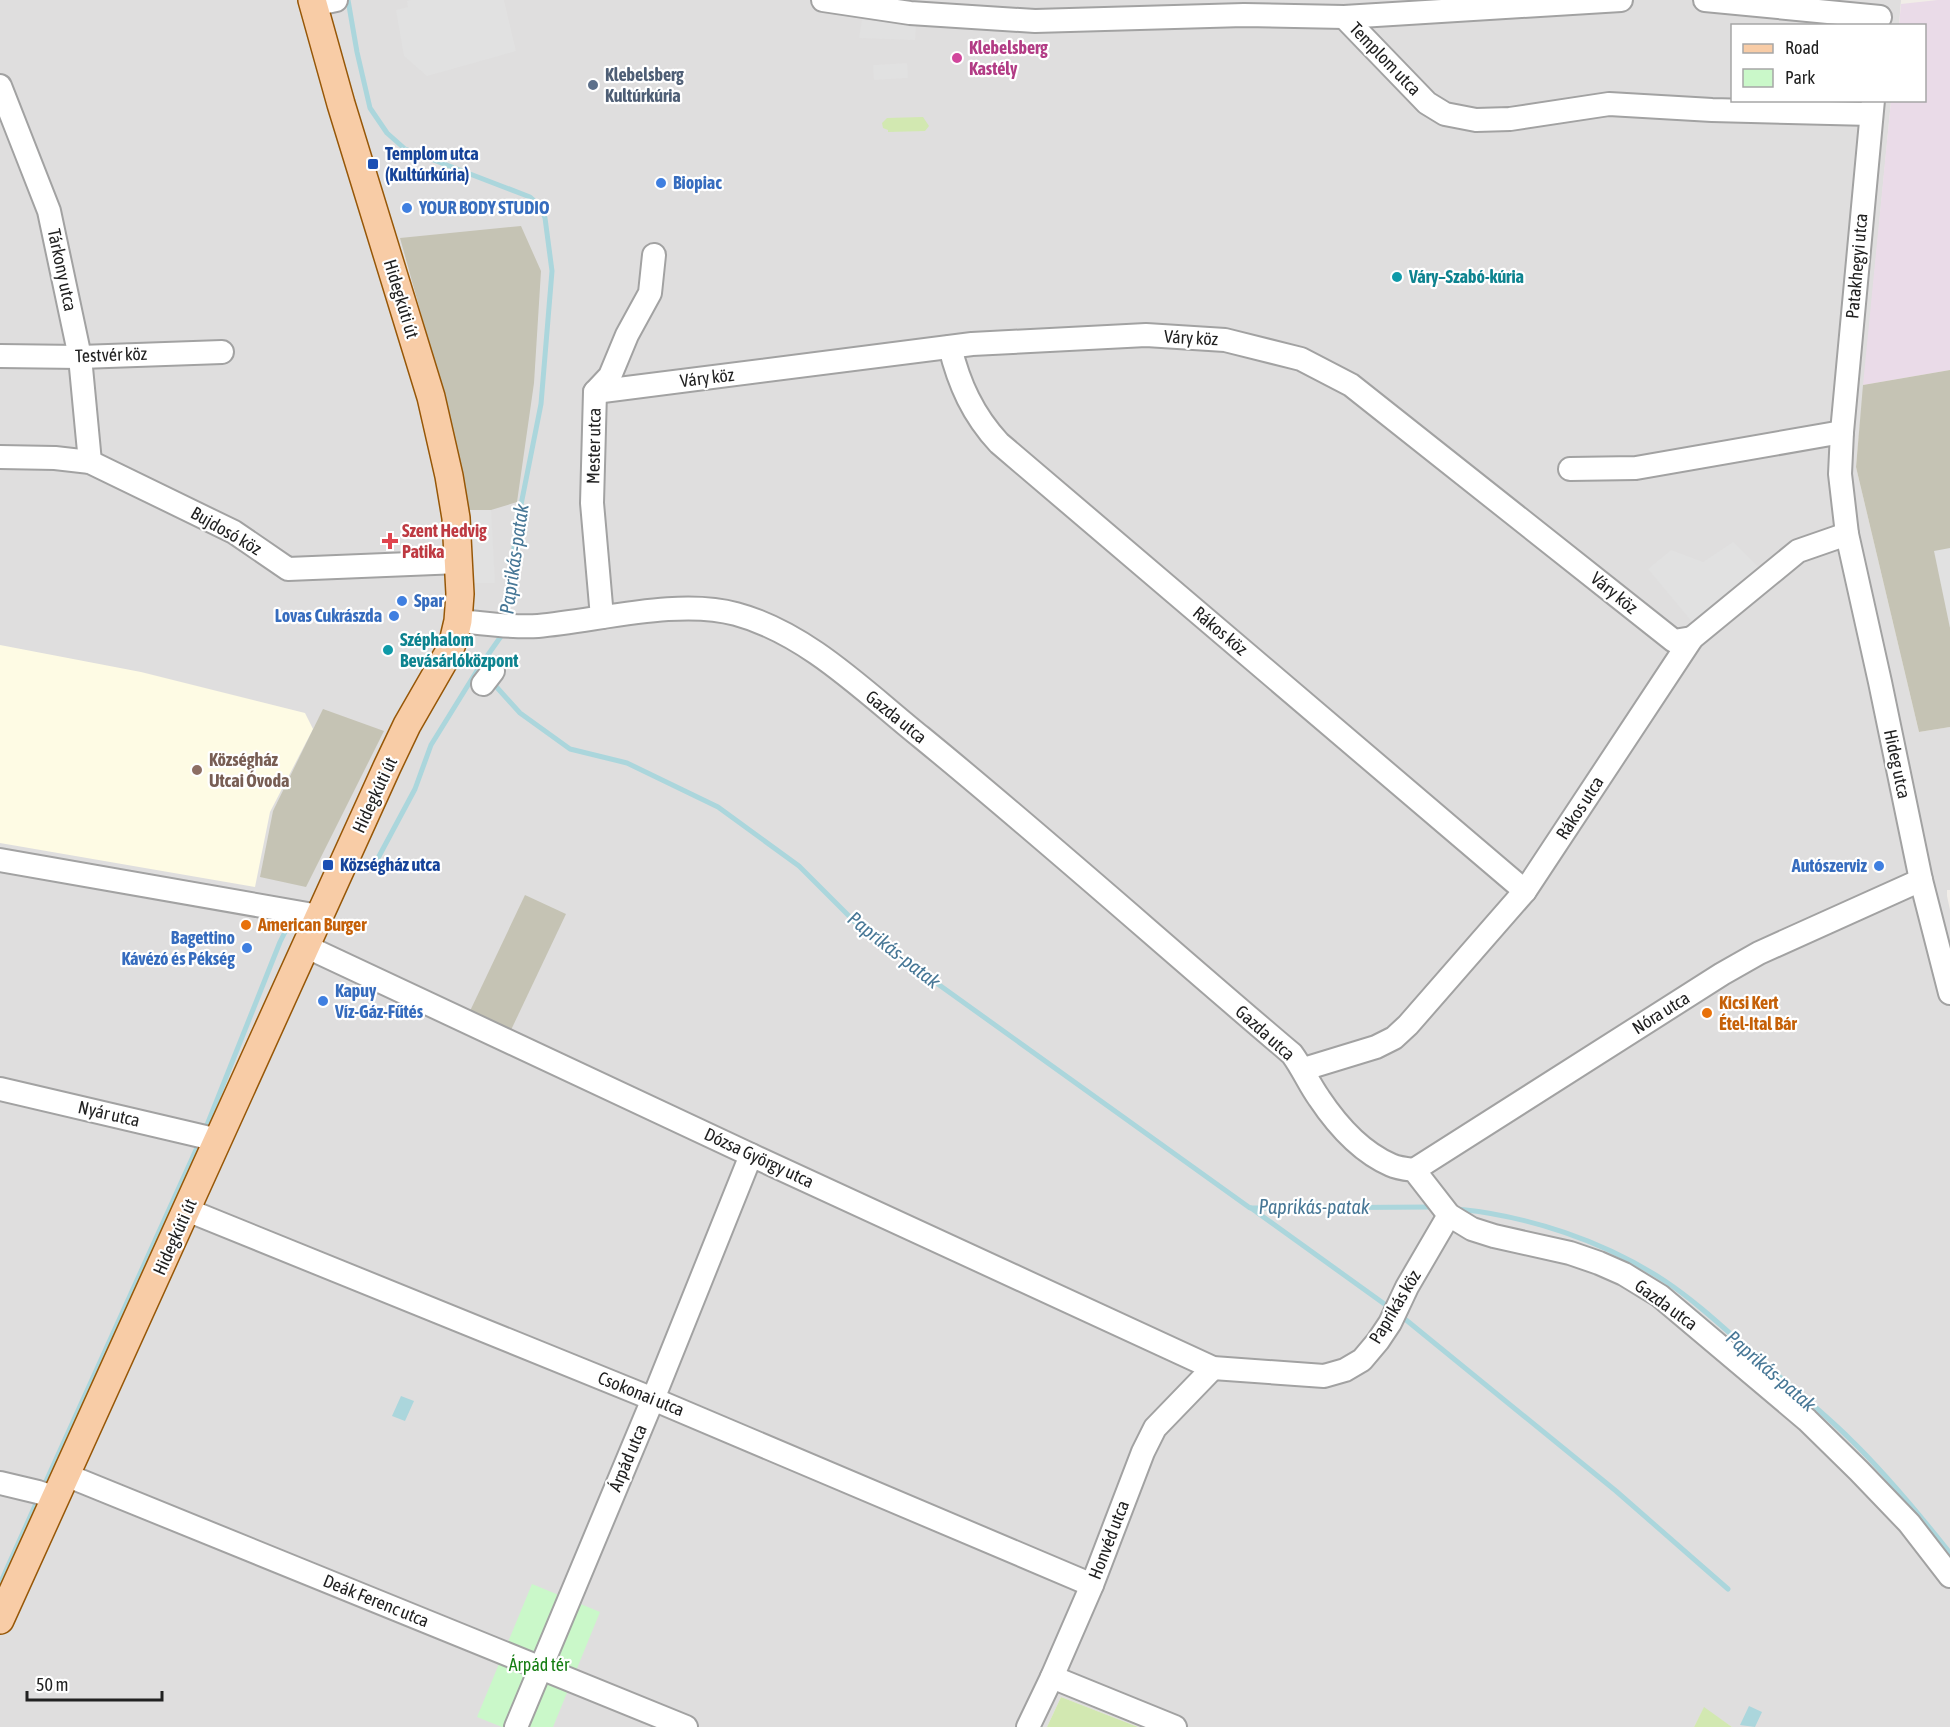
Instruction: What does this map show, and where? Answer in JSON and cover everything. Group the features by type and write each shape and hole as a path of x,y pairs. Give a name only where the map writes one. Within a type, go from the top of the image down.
{"main road":[{"name":"Hidegkúti út","path":"0,1620 52,1490 187,1210 209,1137 305,946 407,725 449,652 458,621 459,562 456,518 449,476 431,397 341,104 323,2"}],"street":[{"name":"Templom utca","path":"822,0 910,13 961,9 1035,21 1244,15 1344,17 1427,103 1445,114 1476,120 1510,119 1609,104 1712,110 1872,107"},
{"path":"1344,17 1621,0"},
{"path":"1705,0 1881,14"},
{"name":"Tárkony utca","path":"0,86 49,211 80,357 90,462"},
{"name":"Patakhegyi utca","path":"1847,534 1840,474 1842,432 1872,107"},
{"name":"Mester utca","path":"602,617 592,503 595,392 610,376 627,335 650,293 654,255"},
{"name":"Váry köz","path":"595,392 950,347 1146,335 1225,340 1301,359 1351,385 1674,641 1692,638"},
{"name":"Rákos köz","path":"950,347 955,369 966,396 982,425 999,443 1525,891"},
{"name":"Testvér köz","path":"0,356 80,357 222,352"},
{"path":"1570,469 1636,468 1842,432"},
{"name":"Bujdosó köz","path":"0,457 55,458 90,462 234,532 288,568 459,562"},
{"name":"Rákos utca","path":"1304,1069 1376,1047 1394,1038 1408,1025 1525,891 1692,638 1798,551 1847,534"},
{"name":"Hideg utca","path":"1847,534 1921,880 1950,993"},
{"name":"Gazda utca","path":"458,621 537,626 602,617 697,609 733,613 764,623 805,646 992,795 1292,1054 1304,1069 1318,1097 1344,1131 1372,1155 1392,1166 1414,1170 1443,1208 1472,1229 1570,1253 1599,1263 1624,1274 1660,1296 1807,1420 1909,1523 1950,1576"},
{"path":"0,860 319,916"},
{"name":"Nóra utca","path":"1414,1170 1722,974 1759,953 1921,880"},
{"name":"Dózsa György utca","path":"305,946 1213,1368"},
{"name":"Nyár utca","path":"0,1089 209,1137"},
{"name":"Árpád utca","path":"516,1727 654,1399 751,1155"},
{"name":"Paprikás köz","path":"1213,1368 1324,1376 1345,1370 1362,1360 1390,1323 1443,1208"},
{"name":"Csokonai utca","path":"187,1210 654,1399 1092,1585"},
{"name":"Honvéd utca","path":"1028,1727 1092,1585 1143,1452 1155,1428 1213,1368"},
{"name":"Deák Ferenc utca","path":"0,1483 52,1490 540,1668 686,1727"},
{"path":"1052,1677 1175,1727"}],"shaded area":[{"path":"0,0 1901,0 1899,24 1731,24 1731,102 1891,102 1856,467 1919,732 1950,727 1950,890 1947,890 1947,896 1950,910 1950,1727 1732,1727 1704,1708 1694,1727 1138,1727 1061,1697 1047,1727 0,1727"},
{"path":"504,0 516,51 427,76 404,56 396,10 408,7 407,1"},
{"path":"1950,0 1950,370 1863,385 1891,102 1926,102 1926,24 1899,24 1901,4"},
{"path":"862,20 916,23 915,40 859,38"},
{"path":"907,63 908,78 874,80 873,65"},
{"path":"521,226 541,271 534,383 517,502 491,510 467,510 463,475 444,396 400,238"},
{"path":"1950,370 1950,727 1919,732 1856,467 1863,385"},
{"path":"467,510 491,510 495,583 472,583"},
{"path":"1733,542 1759,568 1693,623 1648,569 1671,550 1703,562"},
{"path":"1950,548 1950,628 1934,551"},
{"name":"Községház Utcai Óvoda","path":"0,645 141,672 305,713 313,729 270,812 255,887 0,843"},
{"path":"323,709 384,731 306,887 260,877 273,811"},
{"path":"525,895 566,914 511,1030 470,1011"}],"green space":[{"path":"923,117 929,126 925,131 888,132 883,128 882,123 887,118"},
{"name":"Árpád tér","path":"532,1584 600,1612 553,1727 502,1727 477,1717"},
{"path":"1061,1697 1138,1727 1047,1727"},
{"path":"1704,1707 1732,1727 1694,1727"}],"water":[{"path":"401,1396 414,1401 405,1421 392,1416"},
{"path":"1749,1706 1762,1712 1755,1727 1740,1725"}],"waterway":[{"name":"Paprikás-patak","path":"348,0 370,108 387,133 405,149 530,197 540,206 545,218 552,271 541,404 516,530 506,619"},
{"name":"Paprikás-patak","path":"483,674 478,669 504,632"},
{"path":"377,860 415,789 431,745 478,669"},
{"name":"Paprikás-patak","path":"492,682 520,713 570,749 627,763 718,807 799,866 864,931 1250,1208 1432,1207"},
{"path":"205,1130 280,942 287,928 298,923"},
{"path":"43,1488 200,1141"},
{"path":"1251,1208 1390,1308"},
{"name":"Paprikás-patak","path":"1457,1209 1484,1212 1538,1224 1591,1242 1642,1267 1678,1290 1841,1430 1915,1509 1950,1553"},
{"path":"1400,1315 1616,1491 1728,1589"},
{"path":"0,1584 38,1499"}],"place":[{"name":"Klebelsberg Kastély","path":"957,58"},
{"name":"Klebelsberg Kultúrkúria","path":"593,85"},
{"name":"Templom utca (Kultúrkúria)","path":"373,164"},
{"name":"Biopiac","path":"661,183"},
{"name":"YOUR BODY STUDIO","path":"407,208"},
{"name":"Váry–Szabó-kúria","path":"1397,277"},
{"name":"Szent Hedvig Patika","path":"390,541"},
{"name":"Spar","path":"402,601"},
{"name":"Lovas Cukrászda","path":"394,616"},
{"name":"Széphalom Bevásárlóközpont","path":"388,650"},
{"name":"Községház Utcai Óvoda","path":"197,770"},
{"name":"Községház utca","path":"328,865"},
{"name":"Autószerviz","path":"1879,866"},
{"name":"American Burger","path":"246,925"},
{"name":"Bagettino Kávézó és Pékség","path":"247,948"},
{"name":"Kapuy Víz-Gáz-Fűtés","path":"323,1001"},
{"name":"Kicsi Kert Étel-Ital Bár","path":"1707,1013"}]}
